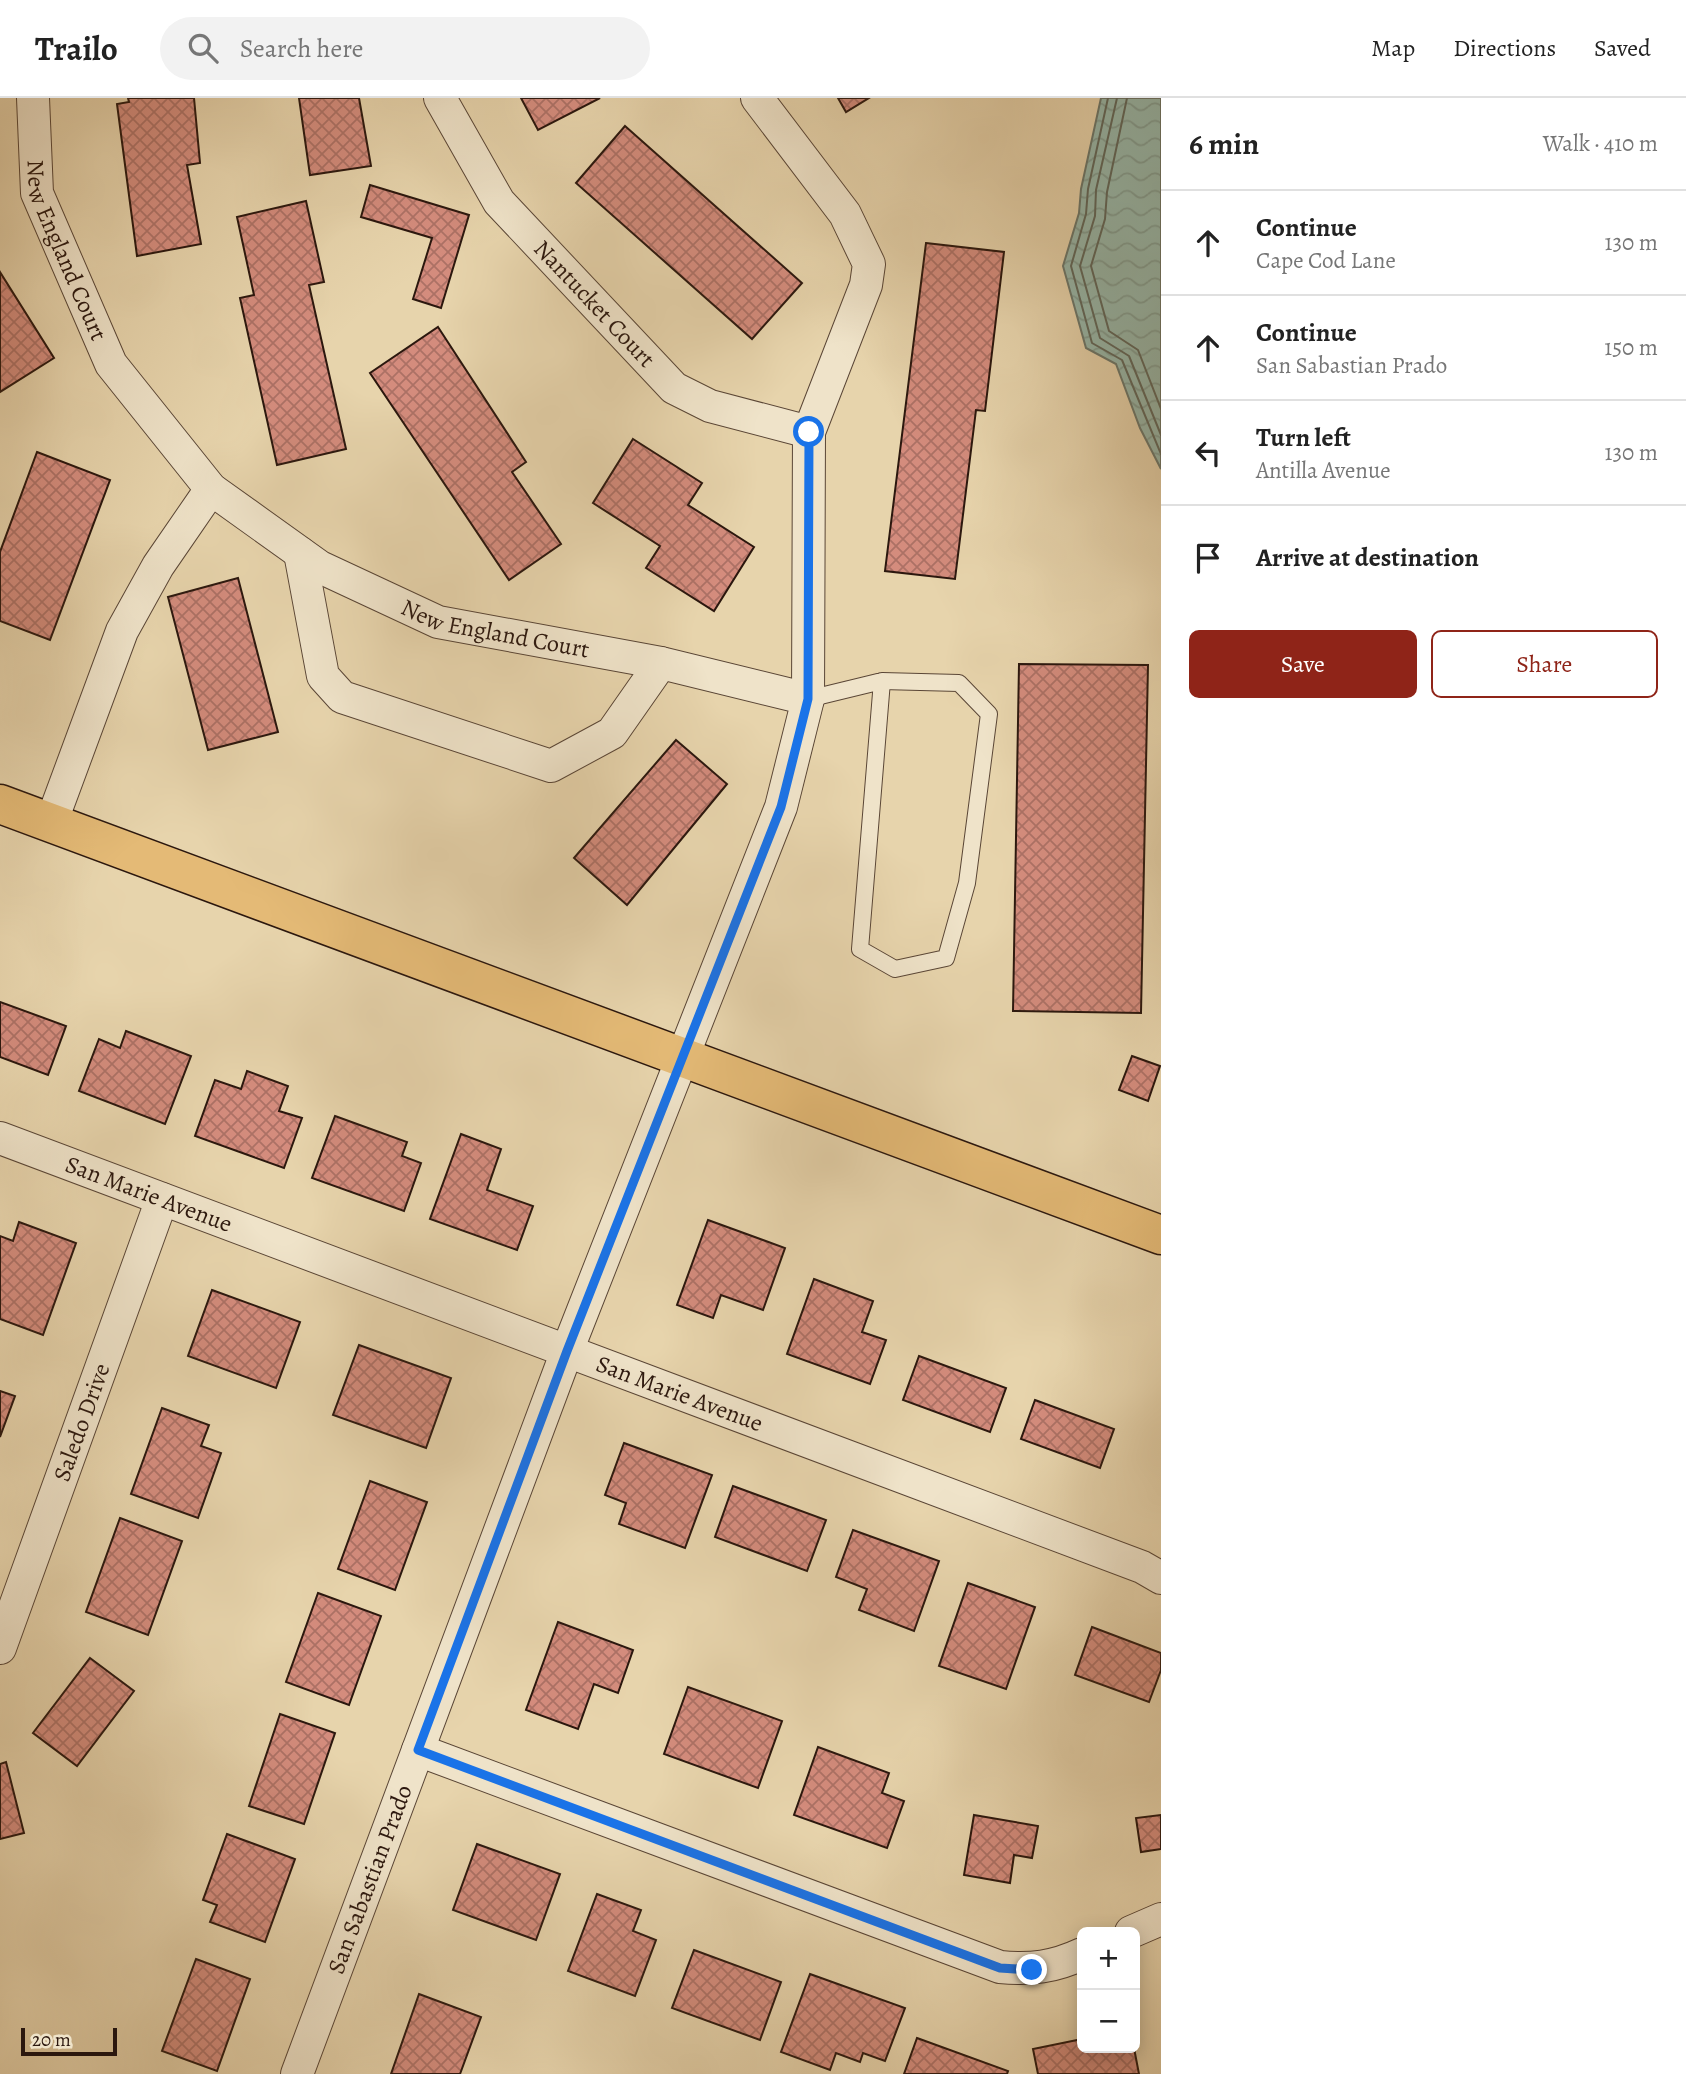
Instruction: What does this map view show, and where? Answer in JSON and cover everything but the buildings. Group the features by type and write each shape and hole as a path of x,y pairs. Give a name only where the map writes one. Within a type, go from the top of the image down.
{"main road":[{"path":"0,804 1161,1235"}],"street":[{"name":"New England Court","path":"33,98 37,193 110,364 211,489 320,567 438,622 661,663 808,699"},
{"name":"Nantucket Court","path":"440,98 499,202 674,388 710,406 809,432"},
{"path":"757,98 845,214 869,264 866,285 809,432"},
{"name":"San Sabastian Prado","path":"297,2074 567,1351 781,807 808,699 809,432"},
{"path":"51,822 122,631 158,566 211,489"},
{"path":"300,553 323,676 342,697 551,766 612,733 661,663"},
{"name":"San Marie Avenue","path":"0,1138 1142,1567 1161,1578"},
{"name":"Saledo Drive","path":"0,1647 162,1199"},
{"path":"418,1750 1000,1968 1032,1970 1060,1964 1077,1956"},
{"path":"1140,1928 1161,1919"}],"lane":[{"path":"808,699 882,681 959,683 989,714 967,883 946,958 895,969 860,949 882,681"}],"water":[{"path":"1101,98 1161,98 1161,469 1140,428 1116,364 1086,348 1063,266 1079,213 1081,189"}],"route":[{"path":"809,432 808,699 781,807 567,1351 418,1750 1000,1968 1032,1970"}]}
